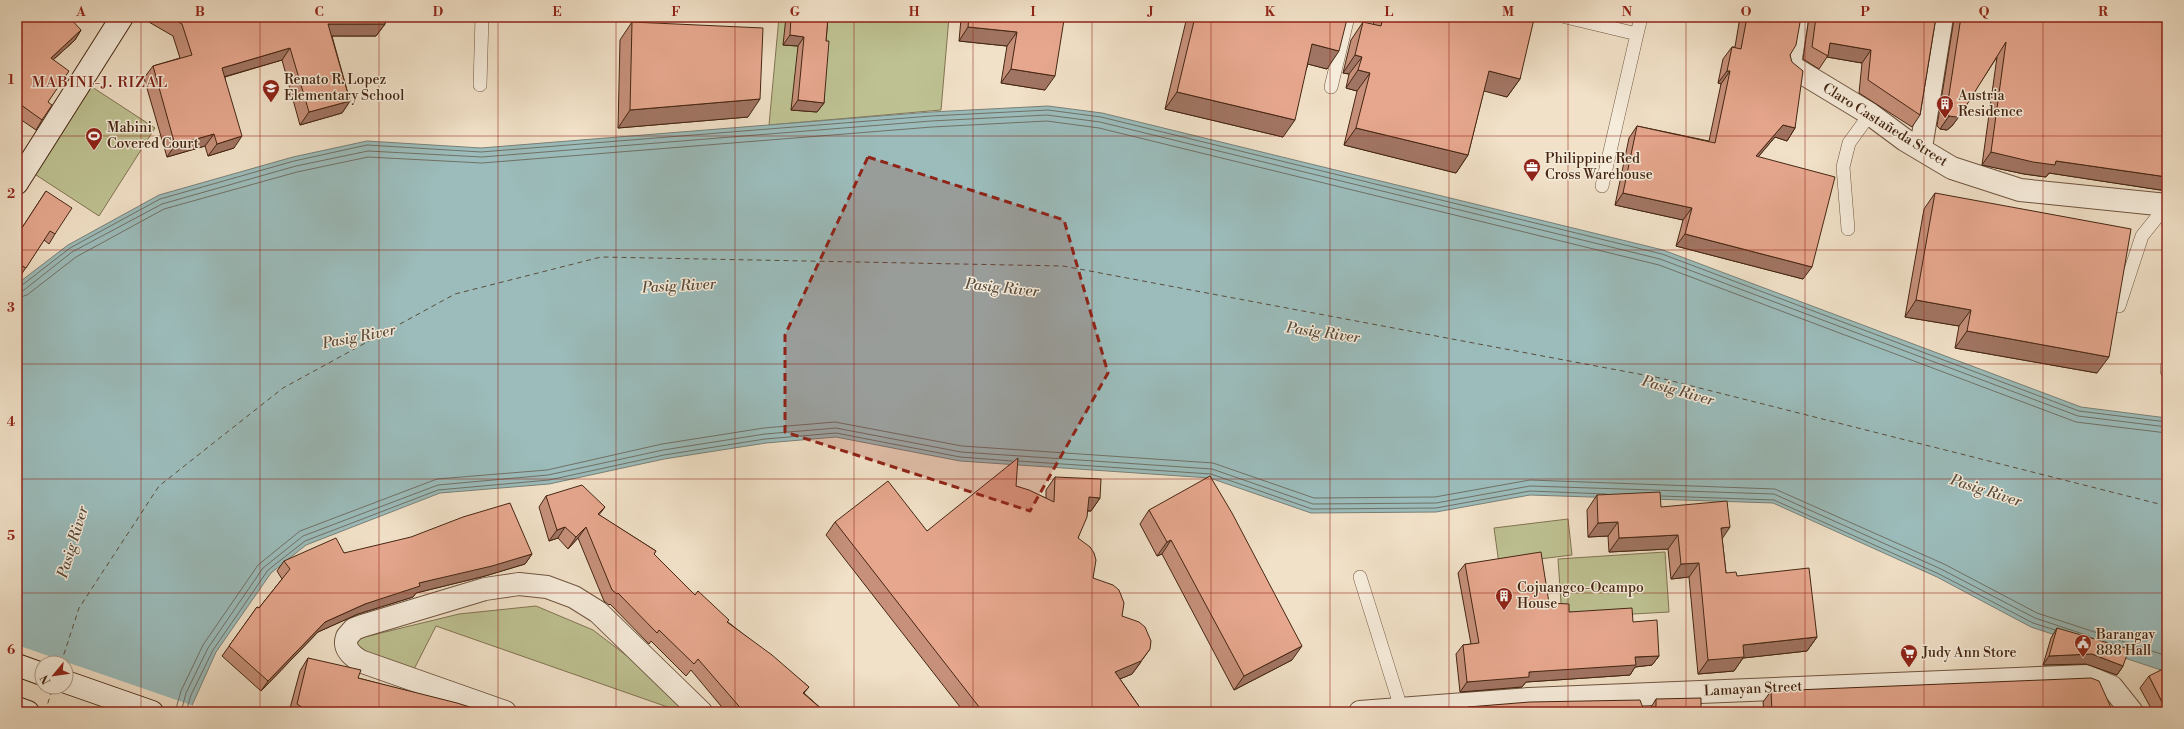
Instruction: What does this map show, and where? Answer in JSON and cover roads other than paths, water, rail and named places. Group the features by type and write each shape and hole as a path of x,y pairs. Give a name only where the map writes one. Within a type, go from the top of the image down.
{"street":[{"path":"17,183 122,17"},
{"path":"1921,148 1942,17"},
{"name":"Claro Castañeda Street","path":"1794,68 1870,114 1905,140 1921,148 1952,168 2020,190 2166,205"},
{"path":"505,712 360,661 349,652 346,646 347,637 354,629 362,626 485,589 519,584 548,587 574,597 598,612 701,712"},
{"path":"17,665 34,671"},
{"name":"Lamayan Street","path":"1360,712 1401,708 1452,708 1640,700 2086,676 2112,687 2132,712"},
{"path":"74,685 152,712"},
{"path":"17,708 28,712"}],"lane":[{"path":"480,85 482,17"},
{"path":"1331,87 1348,17"},
{"path":"1566,17 1637,34"},
{"path":"1602,186 1641,17"},
{"path":"1794,68 1802,17"},
{"path":"1848,229 1843,167 1849,143 1870,114"},
{"path":"2119,306 2142,236 2166,205"},
{"path":"2166,371 2167,367"},
{"path":"1360,577 1401,708"}],"water":[{"name":"Pasig River","path":"1048,106 1102,113 1663,250 2081,407 2167,418 2167,672 2031,627 1937,577 1773,503 1530,495 1436,512 1311,513 1210,478 960,461 836,437 766,443 664,459 549,484 440,493 306,545 271,573 216,652 189,712 17,712 17,284 68,245 159,195 293,157 367,141 481,148 931,112"}],"place":[{"name":"Renato R. Lopez Elementary School","path":"271,103"},
{"name":"Austria Residence","path":"1945,119"},
{"name":"Mabini Covered Court","path":"94,151"},
{"name":"Philippine Red Cross Warehouse","path":"1532,182"},
{"name":"Cojuangco-Ocampo House","path":"1504,611"},
{"name":"Barangay 888 Hall","path":"2083,658"},
{"name":"Judy Ann Store","path":"1909,668"}],"district":[{"name":"MABINI-J. RIZAL","path":"100,82"}]}
